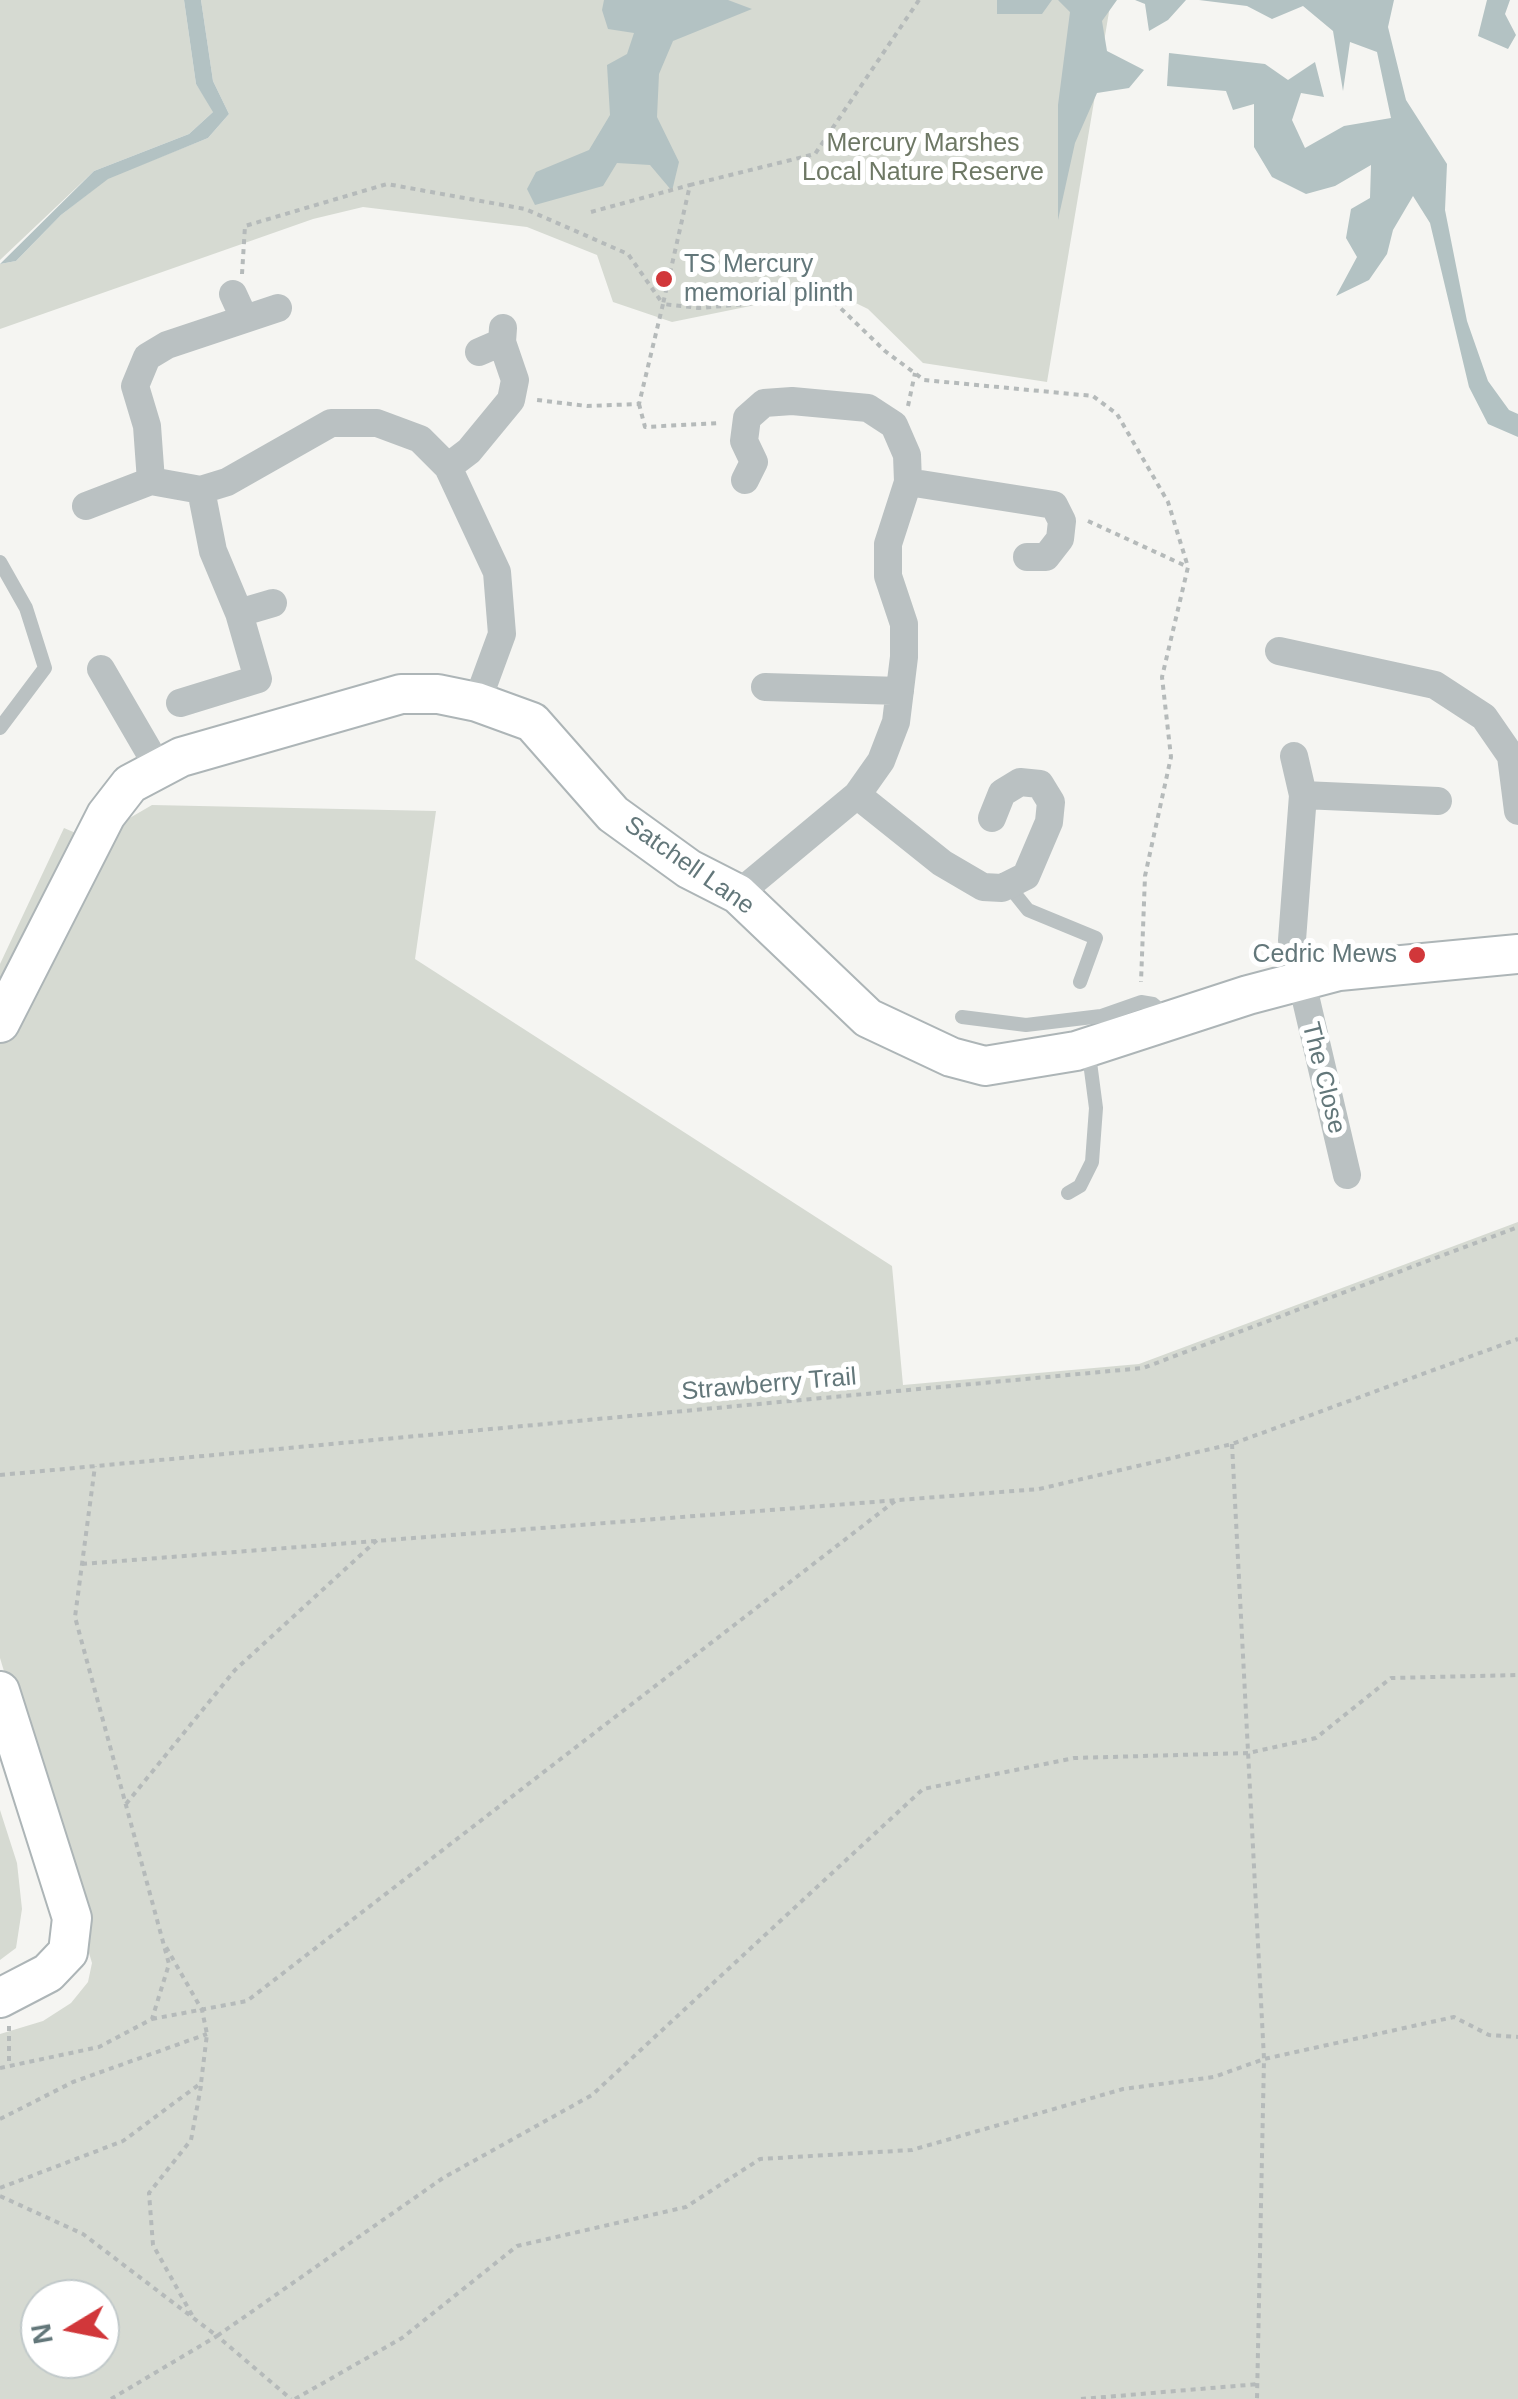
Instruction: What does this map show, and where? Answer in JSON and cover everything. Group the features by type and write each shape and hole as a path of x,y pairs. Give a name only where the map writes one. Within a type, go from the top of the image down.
{"street":[{"path":"152,481 146,426 135,386 141,365 166,345 239,307 278,308"},
{"path":"448,466 469,451 512,394 515,380 494,340"},
{"path":"738,894 857,795 881,760 896,722 904,624 888,576 888,544 908,482 907,455 894,425 868,408 774,401 757,407 744,422 744,441 758,467"},
{"path":"86,506 152,481 201,490 228,482 331,423 376,423 420,439 448,466 497,572 502,634 477,702"},
{"path":"908,482 1054,505 1062,522 1060,538 1041,565"},
{"path":"180,702 258,679 239,613 213,551 201,490"},
{"path":"239,613 273,603"},
{"path":"1279,652 1435,685 1484,717 1511,756 1518,811"},
{"path":"101,670 158,766"},
{"path":"765,687 900,691"},
{"name":"Satchell Lane","path":"0,1022 115,800 158,766 380,696 438,694 477,702 532,722 613,814 690,869 738,894 868,1018 951,1057 997,1066 1088,1047 1339,972 1518,954"},
{"name":"The Close","path":"1294,756 1303,795 1292,940 1347,1175"},
{"path":"857,795 942,862 983,886 1008,885 1026,876 1049,822 1050,802 1040,784 1020,782 1002,793 992,818"},
{"path":"1303,795 1438,801"},
{"path":"0,1692 72,1918 68,1952 48,1973 4,1996"}],"lane":[{"path":"0,562 26,608 45,668 0,728"},
{"path":"1008,885 1028,910 1096,938 1080,982"},
{"path":"962,1017 1026,1025 1101,1016 1141,1002 1152,1004 1171,1020"},
{"path":"1068,1193 1080,1186 1092,1162 1096,1108 1088,1047"}],"path":[{"path":"591,212 815,154 918,0"},
{"path":"239,307 246,226 387,184 525,209 628,254 663,304"},
{"path":"690,186 639,404 645,426 744,422"},
{"path":"512,394 587,406 639,404"},
{"path":"1054,505 1188,567"},
{"name":"Strawberry Trail","path":"0,1475 1143,1368 1518,1226"},
{"path":"82,1564 1039,1489 1232,1444 1518,1339"},
{"path":"1232,1444 1264,2059 1257,2399"},
{"path":"96,1466 76,1616 170,1964 152,2019"},
{"path":"0,2068 99,2048 152,2019 247,2002 898,1499"},
{"path":"126,1804 235,1670 378,1540"},
{"path":"111,2399 217,2336 443,2178 592,2094 923,1789 1074,1758 1248,1753 1316,1738 1391,1678 1518,1676"},
{"path":"163,1941 202,2010 207,2034 192,2140 148,2192 153,2245 194,2319"},
{"path":"4,1996 9,2066"},
{"path":"0,2196 83,2234 293,2399 402,2338 517,2246 686,2208 760,2159 912,2150 1123,2089 1214,2077 1264,2059 1454,2017 1489,2035 1518,2037"},
{"path":"0,2120 73,2082 207,2034"},
{"path":"0,2188 123,2141 201,2083"},
{"path":"1080,2399 1258,2384"}],"green space":[{"path":"0,0 184,0 196,84 214,111 189,134 94,171 0,260"},
{"name":"Mercury Marshes Local Nature Reserve","path":"201,0 1111,0 1047,382 923,363 868,309 829,290 672,322 613,302 597,255 527,227 363,207 313,219 0,329 0,264 16,261 61,215 108,178 208,138 229,114 213,81"},
{"path":"152,805 436,811 415,959 892,1266 903,1385 1139,1364 1518,1222 1518,2399 0,2399 0,2034 43,2021 71,2003 88,1982 92,1963 0,1658 0,964 64,828 92,840"},
{"path":"0,1810 17,1863 22,1909 16,1948 0,1960"}],"shaded area":[{"path":"184,0 201,0 213,81 229,114 208,138 108,179 61,215 16,261 0,264 94,171 189,134 213,112 196,84"},
{"path":"604,0 728,0 752,9 673,41 659,74 657,117 679,162 672,191 650,165 617,163 603,186 535,205 527,189 536,172 589,150 610,115 607,65 627,54 634,33 608,29 602,10"},
{"path":"997,0 1052,0 1042,14 997,14"},
{"path":"1058,0 1117,0 1102,21 1107,51 1144,70 1129,88 1097,93 1075,143 1058,220 1058,105 1070,12"},
{"path":"1135,0 1186,0 1168,20 1149,31 1145,4"},
{"path":"1199,0 1394,0 1388,27 1406,100 1447,164 1445,210 1467,321 1488,381 1509,410 1518,414 1518,437 1488,424 1469,387 1430,223 1413,196 1393,230 1387,254 1369,280 1336,296 1357,257 1346,238 1351,209 1370,198 1371,165 1335,186 1306,194 1272,177 1254,147 1254,104 1233,110 1226,91 1167,86 1169,53 1265,64 1288,80 1315,62 1324,97 1301,93 1292,120 1305,148 1344,126 1391,118 1377,52 1350,42 1343,91 1333,31 1303,6 1272,19 1247,6"},
{"path":"1487,0 1510,0 1505,14 1516,35 1508,49 1478,36"}],"place":[{"name":"TS Mercury memorial plinth","path":"664,279"},
{"name":"Cedric Mews","path":"1417,955"}]}
